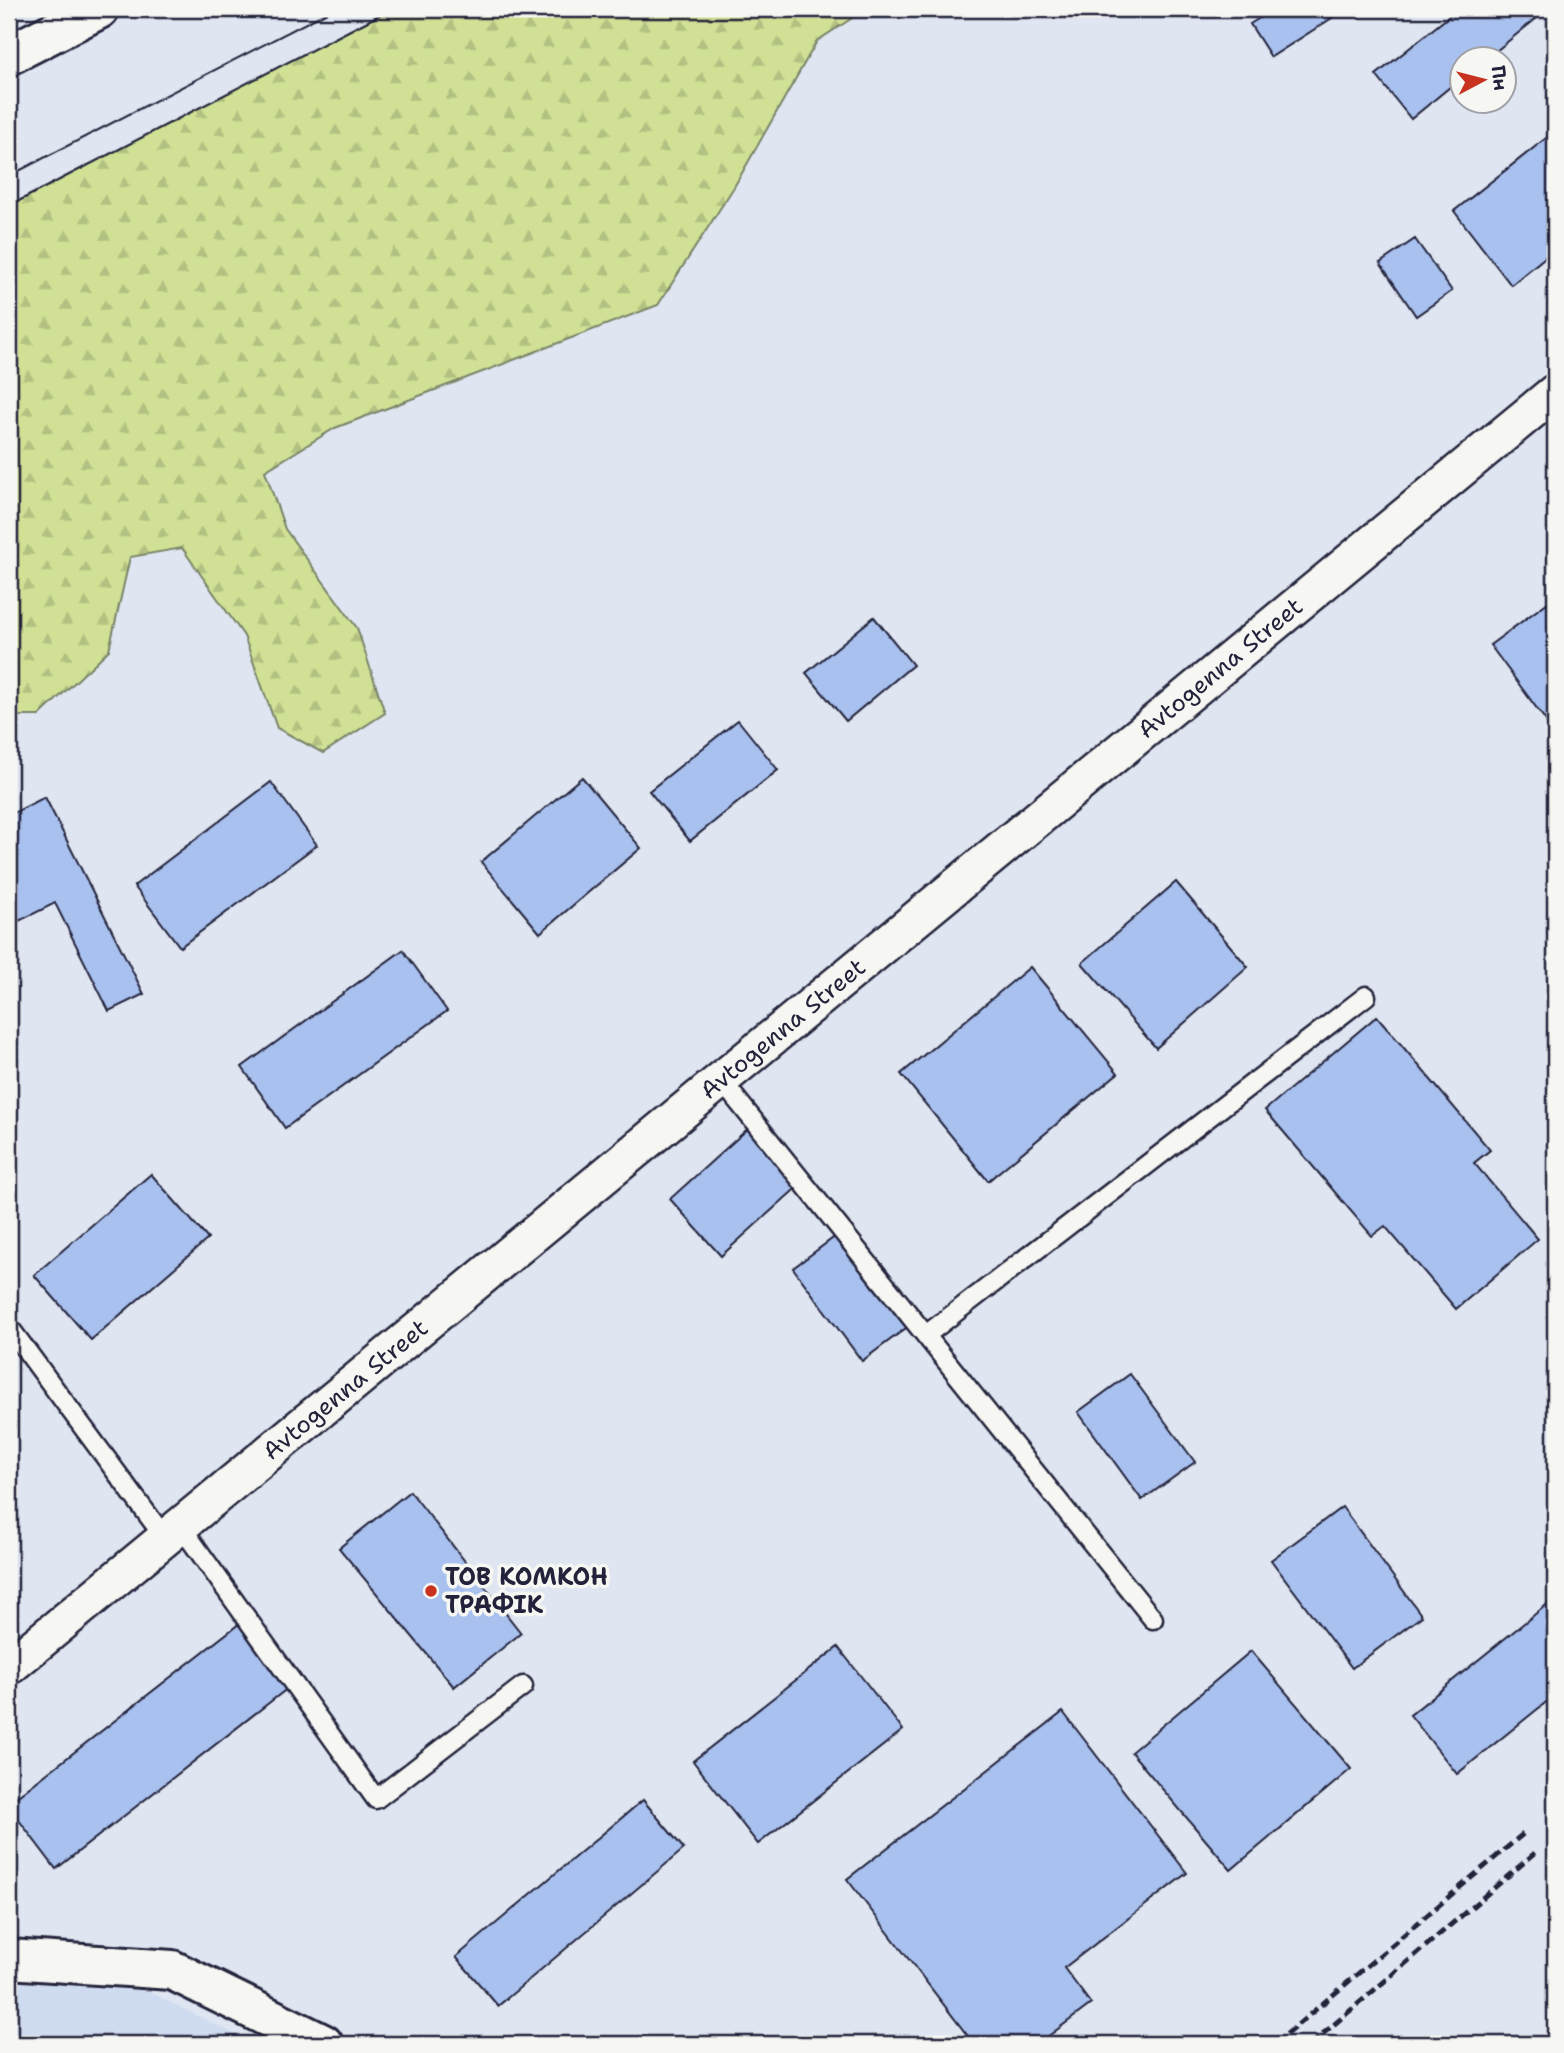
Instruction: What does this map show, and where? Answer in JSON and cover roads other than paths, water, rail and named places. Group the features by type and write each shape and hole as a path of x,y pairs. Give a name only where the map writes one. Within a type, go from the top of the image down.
{"street":[{"path":"9,55 99,9"},
{"name":"Avtogenna Street","path":"9,1667 1555,393"},
{"path":"9,1959 172,1970 324,2044"}],"lane":[{"path":"926,1335 1366,996"},
{"path":"721,1080 1153,1619"},
{"path":"9,1327 173,1532 376,1799 523,1686"}],"tram line":[{"path":"9,176 333,9"},
{"path":"9,206 391,9"}],"railway":[{"path":"1275,2044 1523,1834"},
{"path":"1311,2044 1535,1853"}],"place":[{"name":"ТОВ КОМКОН ТРАФІК","path":"431,1591"}]}
